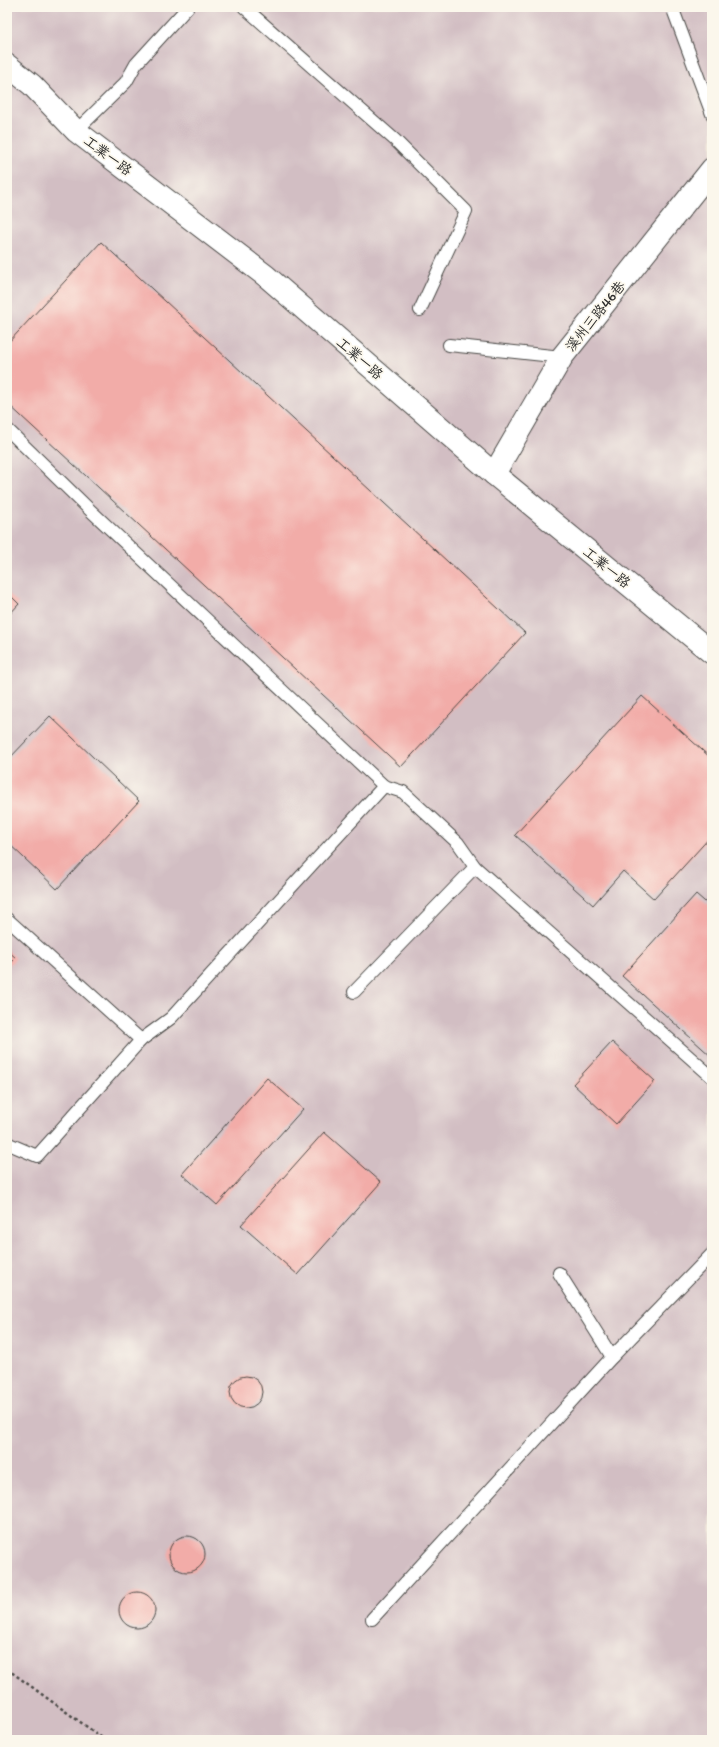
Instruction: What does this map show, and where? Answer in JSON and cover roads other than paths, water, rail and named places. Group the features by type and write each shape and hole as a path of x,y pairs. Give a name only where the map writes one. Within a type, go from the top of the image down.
{"street":[{"name":"工業一路","path":"7,65 32,85 76,131 266,276 494,474 712,653"},
{"name":"溪州三路46巷","path":"494,474 562,357 712,169"}],"lane":[{"path":"76,131 126,82 136,64 188,7"},
{"path":"244,7 395,140 466,211 420,310"},
{"path":"672,7 712,114"},
{"path":"449,345 562,357"},
{"path":"7,429 91,511 384,786 403,792 458,843 474,867 712,1077"},
{"path":"7,1142 8,1144 37,1156 141,1040 171,1018 384,786"},
{"path":"354,992 474,867"},
{"path":"7,919 141,1040"},
{"path":"372,1619 612,1357 712,1254"},
{"path":"559,1273 612,1357"}]}
